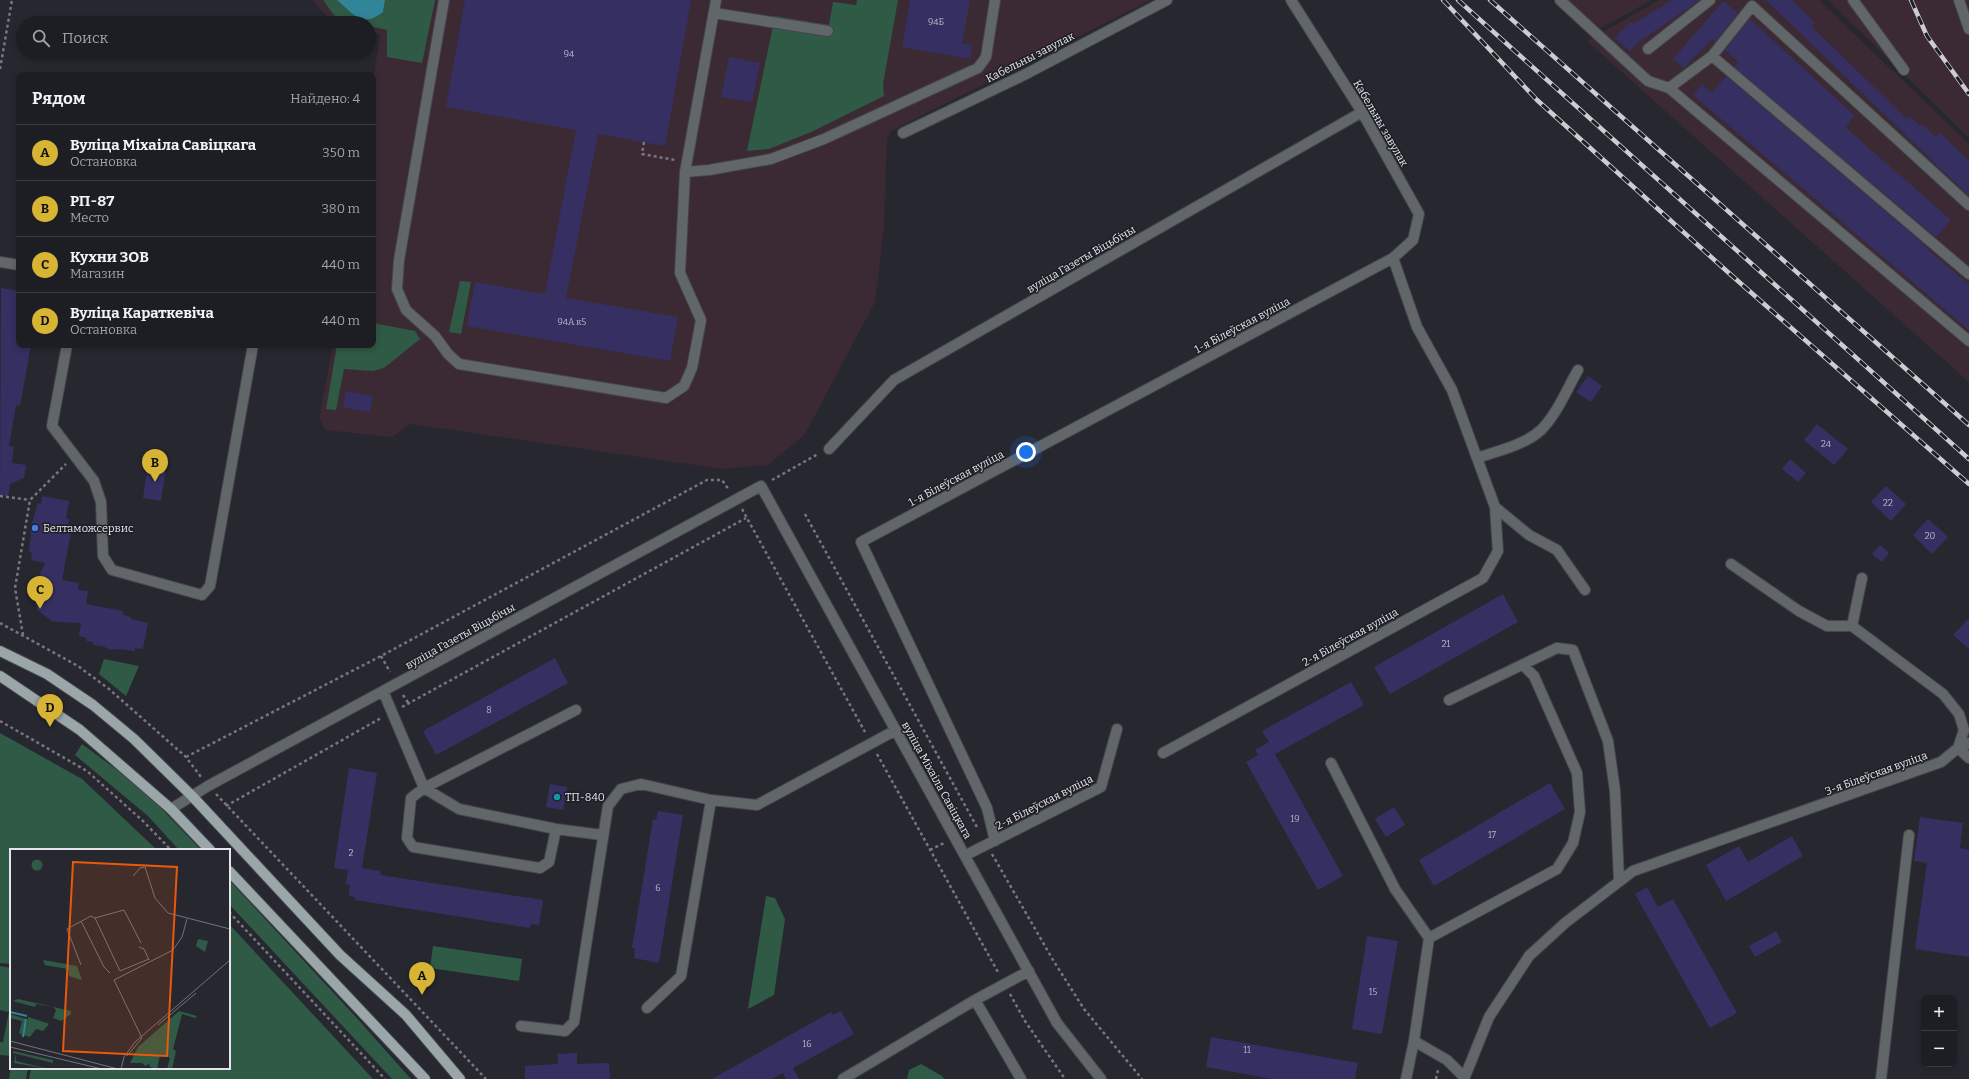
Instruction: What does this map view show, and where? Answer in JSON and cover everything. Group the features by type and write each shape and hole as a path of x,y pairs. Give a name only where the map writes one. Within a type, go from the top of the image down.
{"main road":[{"path":"0,651 47,674 93,705 134,738 192,796 340,955 406,1015 460,1079"},
{"path":"0,676 80,730 171,809 209,849"},
{"path":"230,872 424,1079"}],"street":[{"path":"444,0 399,260 397,289 406,310 435,336 448,354 459,364 666,398 684,386 692,368 701,320 680,273 685,172 716,0"},
{"path":"685,172 716,169 772,159 824,139 978,68 986,57 995,0"},
{"name":"Кабельны завулак","path":"903,133 1024,75 1167,0"},
{"name":"Кабельны завулак","path":"1291,0 1362,112 1419,214 1413,240 1394,258"},
{"path":"1560,0 1648,81 1669,88 1969,341"},
{"path":"1648,49 1710,0"},
{"path":"1853,0 1904,70"},
{"path":"1959,0 1969,29"},
{"path":"1669,88 1712,56 1750,3 1969,205"},
{"path":"714,13 828,30"},
{"path":"1712,56 1969,274"},
{"name":"вуліца Газеты Віцьбічы","path":"829,448 894,380 1362,112"},
{"path":"1394,258 1416,327 1452,390 1495,507 1529,536 1558,550 1585,590"},
{"name":"1-я Білеўская вуліца","path":"991,843 987,808 861,542 1394,258"},
{"path":"0,262 16,265"},
{"path":"66,348 52,426 94,481 101,502 104,556 112,570 202,595 210,586 252,348"},
{"path":"1477,458 1525,441 1541,430 1552,417 1578,370"},
{"name":"вуліца Газеты Віцьбічы","path":"171,809 208,786 761,486"},
{"name":"вуліца Міхаіла Савіцкага","path":"761,486 1057,1022 1101,1079"},
{"name":"2-я Білеўская вуліца","path":"1163,753 1483,578 1498,551 1495,507"},
{"path":"1731,564 1806,615 1827,626 1852,626 1943,694 1959,714 1964,730 1958,748 1969,758"},
{"path":"1852,626 1862,578"},
{"path":"1449,700 1557,648 1573,650 1608,740 1615,791 1619,880"},
{"path":"1429,938 1557,869 1573,843 1580,812 1577,773 1534,676 1523,665"},
{"path":"383,691 424,788 459,809 556,828 602,835"},
{"path":"556,828 549,862 540,868 413,847 407,838 411,798 424,788 576,710"},
{"name":"2-я Білеўская вуліца","path":"966,855 1101,787 1117,729"},
{"path":"521,1026 565,1031 574,1022 602,835 608,806 621,790 640,784 711,800 757,806 896,730"},
{"name":"3-я Білеўская вуліца","path":"1464,1078 1489,1017 1529,956 1565,923 1619,880 1633,871 1941,762 1958,748 1969,743"},
{"path":"1330,762 1395,889 1429,938 1414,1041 1406,1079"},
{"path":"647,1008 682,976 711,800"},
{"path":"1881,1079 1909,835"},
{"path":"843,1079 975,1000 1029,971"},
{"path":"975,1000 1020,1079"},
{"path":"1414,1041 1447,1060 1464,1078"}],"path":[{"path":"0,69 12,0"},
{"path":"644,142 642,154 687,162"},
{"path":"761,486 829,448"},
{"path":"23,635 15,588 30,500 74,455"},
{"path":"186,757 381,656 707,480 722,480 736,499 1025,1021 1065,1079"},
{"path":"0,496 30,500"},
{"path":"805,514 900,685 991,843 1053,960 1084,1009 1142,1079"},
{"path":"226,806 392,712 746,518"},
{"path":"0,623 78,666 109,688 186,757 208,786 226,806 486,1079"},
{"path":"381,656 390,672"},
{"path":"400,691 409,704"},
{"path":"0,721 87,771 143,821 170,849"},
{"path":"230,913 385,1079"}],"shaded area":[{"path":"313,0 1151,0 891,131 887,139 884,227 875,302 805,434 768,465 723,469 411,424 392,437 325,430 319,418 332,348 376,348 376,72 375,72 380,34 376,33 376,16 326,16"},
{"path":"1567,0 1652,0 1599,29"},
{"path":"1659,0 1819,0 1969,144 1969,382 1587,41"},
{"path":"1828,0 1969,0 1969,138"}],"green space":[{"path":"323,0 337,0 352,13 383,12 385,0 435,0 422,63 387,57 387,30 376,28 376,16 335,16"},
{"path":"857,0 898,0 883,84 884,96 811,132 769,149 747,151 775,16 829,25 833,2 856,5"},
{"path":"460,281 471,282 461,334 449,332"},
{"path":"376,324 415,331 420,339 384,368 373,371 344,369 336,410 326,409 336,348 376,348"},
{"path":"104,659 139,666 126,696 99,674"},
{"path":"0,733 82,779 156,849 10,849 10,964 0,963"},
{"path":"82,744 120,772 158,805 200,849 178,849 148,816 75,755"},
{"path":"230,881 411,1079 392,1079 230,905"},
{"path":"766,896 775,898 785,919 774,995 748,1009"},
{"path":"230,925 373,1079 29,1079 31,1069 230,1069"},
{"path":"433,946 522,959 519,981 430,968"},
{"path":"0,966 10,968 10,1056 0,1055 0,1042 3,1042 9,1012 0,1010"},
{"path":"921,1064 942,1076 944,1079 907,1079 909,1070"},
{"path":"10,1069 28,1069 26,1079 9,1079"}],"water":[{"path":"337,0 385,0 383,12 376,17 354,15"}],"building":[{"path":"465,0 691,0 665,146 598,134 566,298 678,317 670,361 467,326 475,282 545,294 576,130 446,107"},
{"path":"910,0 970,0 962,43 972,45 970,59 902,47"},
{"path":"1672,0 1700,0 1637,43 1630,51 1615,38 1631,22 1633,24"},
{"path":"1766,0 1792,0 1815,23 1811,26 1907,119 1910,116 1920,126 1922,124 1936,137 1940,133 1969,161 1969,196"},
{"path":"1723,1 1738,13 1715,42 1712,39 1684,68 1673,59"},
{"path":"1750,19 1854,115 1846,128 1951,220 1936,237 1734,67 1738,62 1725,50"},
{"path":"729,57 760,63 752,102 721,97"},
{"path":"1726,76 1927,247 1926,248 1969,285 1969,330 1693,95 1702,84 1712,93"},
{"path":"1,288 16,290 16,348 30,348 20,406 16,405 9,446 14,447 12,463 26,465 24,478 10,484 8,496 0,495"},
{"path":"1588,376 1602,386 1591,402 1576,392"},
{"path":"346,391 373,396 370,412 343,407"},
{"path":"1817,424 1848,449 1834,465 1804,440"},
{"path":"1790,459 1806,473 1798,482 1782,469"},
{"path":"148,464 166,467 161,501 143,498"},
{"path":"1886,486 1906,504 1891,521 1871,502"},
{"path":"42,496 69,501 66,519 69,519 68,527 72,527 62,580 79,583 78,590 88,591 86,604 123,611 123,615 131,617 131,619 148,623 143,649 135,648 135,651 118,649 110,650 103,646 93,645 93,642 86,641 87,638 79,636 81,623 52,621 37,610 34,596 34,586 45,563 31,560 32,553 29,552 31,535 30,529 38,503 41,504"},
{"path":"1928,519 1948,537 1932,554 1913,535"},
{"path":"1880,545 1889,553 1882,562 1872,554"},
{"path":"1503,594 1518,622 1390,694 1374,667"},
{"path":"1969,618 1969,649 1953,635"},
{"path":"555,658 568,683 436,755 423,731"},
{"path":"1351,682 1364,705 1275,754 1343,876 1318,890 1246,762 1258,755 1255,750 1269,742 1262,731"},
{"path":"349,768 377,773 362,868 381,871 380,875 543,900 539,925 531,924 530,928 355,900 355,897 349,896 350,885 346,884 348,870 334,868"},
{"path":"1550,783 1565,809 1434,886 1419,860"},
{"name":"ТП-840","path":"550,784 567,787 563,810 546,807"},
{"path":"1394,807 1405,825 1386,837 1375,819"},
{"path":"658,811 683,815 659,963 634,958 635,949 632,948 653,819 656,820"},
{"path":"1920,817 1963,823 1960,848 1969,850 1969,957 1915,949 1927,863 1914,861"},
{"path":"1792,836 1803,856 1726,901 1706,865 1739,846 1748,862"},
{"path":"1647,887 1658,907 1673,899 1737,1013 1710,1028 1635,894"},
{"path":"1776,931 1782,942 1755,957 1749,946"},
{"path":"1367,936 1398,941 1382,1034 1352,1029"},
{"path":"841,1011 854,1034 793,1068 799,1079 786,1079 783,1073 772,1079 712,1079 831,1012 833,1015"},
{"path":"1211,1037 1358,1063 1355,1079 1272,1079 1206,1067"},
{"path":"577,1053 577,1064 609,1063 610,1079 525,1079 525,1066 558,1064 557,1054"}],"railway":[{"path":"1443,0 1537,100 1730,274 1969,484"},
{"path":"1458,0 1969,459"},
{"path":"1490,0 1969,425"},
{"path":"1911,0 1927,36 1969,94"}],"place":[{"name":"РП-87","path":"155,482"},
{"name":"Белтаможсервис","path":"35,528"},
{"name":"Кухни ЗОВ","path":"40,609"},
{"name":"Вуліца Караткевіча","path":"50,727"},
{"name":"ТП-840","path":"557,797"},
{"name":"Вуліца Міхаіла Савіцкага","path":"422,995"}]}
